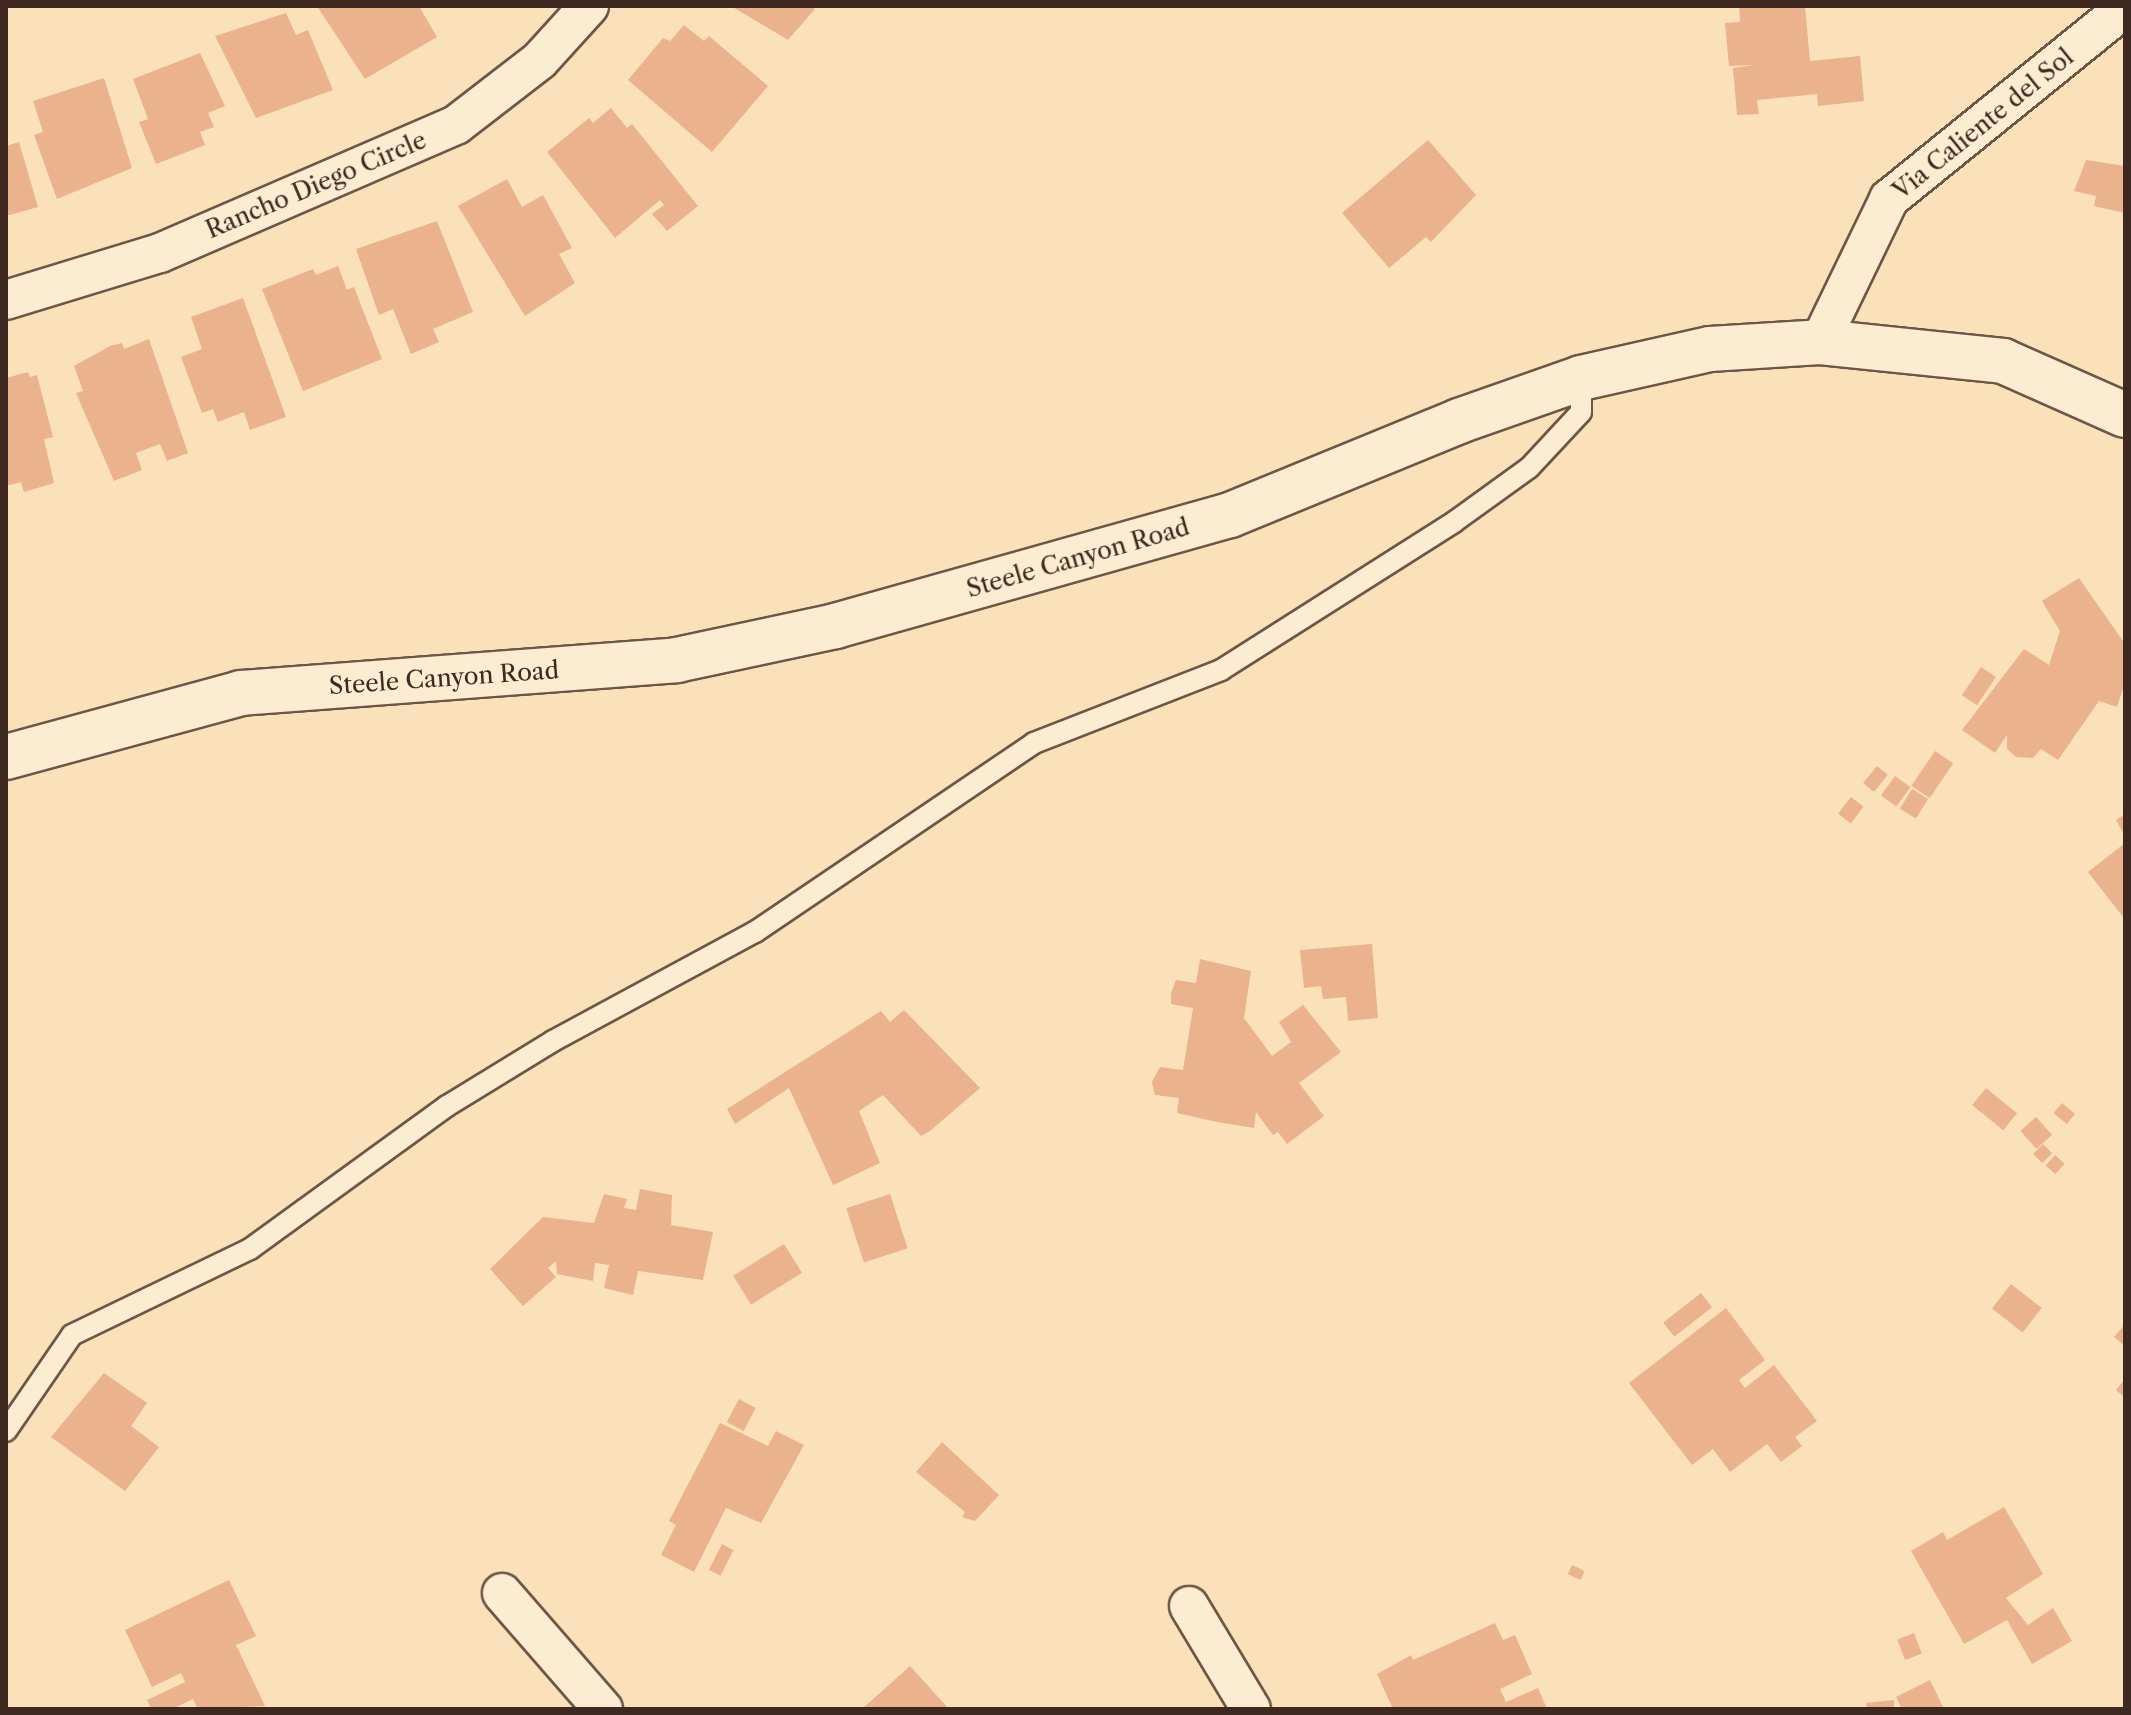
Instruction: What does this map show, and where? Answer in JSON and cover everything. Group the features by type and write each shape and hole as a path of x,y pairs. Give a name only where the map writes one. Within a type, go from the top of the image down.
{"street":[{"name":"Rancho Diego Circle","path":"6,300 160,253 456,125 540,60 589,6"},
{"name":"Via Caliente del Sol","path":"1820,342 1889,199 2125,8"},
{"name":"Steele Canyon Road","path":"6,757 241,693 677,660 835,626 1230,515 1459,421 1581,378 1710,349 1820,342 2003,361 2125,415"},
{"path":"502,1593 603,1709"},
{"path":"1189,1606 1251,1709"}],"lane":[{"path":"6,1431 72,1335 250,1249 447,1106 566,1034 755,932 1034,743 1221,670 1454,522 1529,468 1581,412 1581,378"}],"building":[{"path":"317,6 419,6 437,37 365,79"},
{"path":"731,6 810,6 815,9 788,40"},
{"path":"1739,6 1805,6 1810,61 1860,56 1864,101 1818,106 1817,94 1757,100 1759,114 1737,115 1733,68 1755,65 1729,66 1725,23 1740,22"},
{"path":"286,13 296,35 308,30 333,90 256,118 215,36"},
{"path":"684,25 704,41 709,36 768,86 712,152 628,80 663,38 670,41"},
{"path":"200,53 225,106 208,113 214,127 200,132 205,145 156,164 139,122 148,119 133,79"},
{"path":"104,78 132,168 57,199 34,135 43,132 33,101"},
{"path":"611,108 627,128 632,124 698,206 667,231 652,214 664,205 660,200 615,238 547,152 589,118 593,123"},
{"path":"1428,140 1476,195 1431,242 1426,237 1389,268 1342,213"},
{"path":"19,142 38,207 6,216 6,146"},
{"path":"2086,160 2125,166 2125,213 2094,206 2096,196 2074,191"},
{"path":"507,179 522,207 543,195 572,248 559,254 575,283 525,316 458,206"},
{"path":"437,221 473,312 433,329 439,342 411,354 393,309 379,315 356,249"},
{"path":"338,266 347,290 354,287 382,359 303,391 262,289 313,269 316,275"},
{"path":"243,298 286,417 250,430 244,412 218,422 213,409 202,413 181,357 202,349 191,317"},
{"path":"149,339 188,453 167,461 160,444 136,453 142,470 114,481 76,393 83,391 74,366 110,346 122,343 124,349"},
{"path":"28,372 30,377 37,375 53,437 44,439 54,483 24,492 21,482 6,486 6,378"},
{"path":"2079,578 2125,644 2125,682 2117,707 2099,701 2058,760 2041,749 2033,758 2016,757 2007,749 2007,735 1995,753 1962,730 2024,649 2049,665 2060,631 2042,601"},
{"path":"1981,667 1996,677 1977,705 1962,695"},
{"path":"1935,751 1953,763 1930,798 1912,786"},
{"path":"1877,766 1888,775 1874,792 1863,783"},
{"path":"1895,776 1910,787 1896,807 1881,795"},
{"path":"1912,789 1928,799 1916,819 1900,809"},
{"path":"1851,797 1864,807 1851,823 1838,814"},
{"path":"2125,814 2125,836 2116,820"},
{"path":"2125,843 2125,915 2123,917 2088,872"},
{"path":"1372,944 1378,1018 1348,1021 1346,997 1323,999 1321,986 1304,988 1300,950"},
{"path":"1200,959 1251,971 1244,1018 1272,1056 1291,1042 1279,1022 1303,1005 1341,1052 1299,1083 1324,1116 1287,1144 1278,1132 1273,1135 1256,1112 1254,1128 1217,1122 1177,1113 1179,1098 1155,1095 1152,1082 1160,1067 1183,1070 1193,1008 1171,1004 1171,993 1176,980 1196,983"},
{"path":"904,1010 980,1088 930,1131 921,1136 883,1095 859,1111 880,1163 833,1185 789,1088 735,1124 727,1109 881,1011 890,1022"},
{"path":"1986,1088 2017,1113 2003,1130 1972,1105"},
{"path":"2062,1103 2075,1114 2067,1124 2054,1113"},
{"path":"2036,1117 2052,1135 2036,1149 2020,1131"},
{"path":"2043,1144 2052,1153 2042,1163 2033,1154"},
{"path":"2055,1155 2065,1164 2055,1174 2046,1165"},
{"path":"640,1189 672,1195 671,1225 713,1232 703,1280 638,1271 633,1295 604,1288 609,1265 595,1263 593,1281 557,1274 556,1261 548,1268 556,1277 523,1306 490,1269 543,1217 594,1223 604,1194 627,1199 624,1208 636,1210"},
{"path":"890,1194 908,1248 864,1262 846,1208"},
{"path":"784,1244 802,1273 751,1305 733,1276"},
{"path":"2011,1284 2042,1308 2023,1332 1992,1308"},
{"path":"1701,1293 1712,1307 1674,1337 1663,1323"},
{"path":"1726,1308 1765,1360 1739,1380 1745,1388 1774,1365 1817,1421 1795,1437 1802,1446 1781,1462 1767,1444 1730,1472 1713,1449 1692,1465 1629,1383"},
{"path":"2125,1324 2125,1346 2114,1337"},
{"path":"104,1373 147,1403 131,1426 159,1447 125,1491 51,1437"},
{"path":"2125,1379 2125,1398 2116,1390"},
{"path":"739,1399 756,1408 744,1431 727,1422"},
{"path":"720,1423 768,1446 776,1431 804,1445 761,1523 726,1508 694,1572 661,1555 676,1525 669,1521"},
{"path":"942,1442 999,1495 975,1521 962,1517 965,1512 916,1472"},
{"path":"2004,1507 2043,1574 2006,1598 2028,1625 2053,1608 2072,1641 2032,1664 2007,1620 1964,1644 1911,1551 1943,1532 1947,1540"},
{"path":"722,1544 734,1550 720,1576 709,1570"},
{"path":"1572,1565 1585,1571 1580,1580 1568,1574"},
{"path":"229,1580 256,1636 236,1645 265,1706 198,1709 193,1699 172,1709 151,1709 147,1700 185,1682 181,1673 152,1687 125,1630"},
{"path":"1495,1623 1503,1640 1515,1635 1532,1674 1500,1689 1506,1702 1538,1688 1547,1709 1393,1709 1377,1674 1411,1655 1413,1660"},
{"path":"1914,1633 1922,1654 1905,1660 1897,1639"},
{"path":"910,1666 949,1709 862,1709"},
{"path":"1930,1680 1944,1709 1902,1709 1896,1697"},
{"path":"1894,1700 1894,1709 1867,1709 1866,1703"}]}
